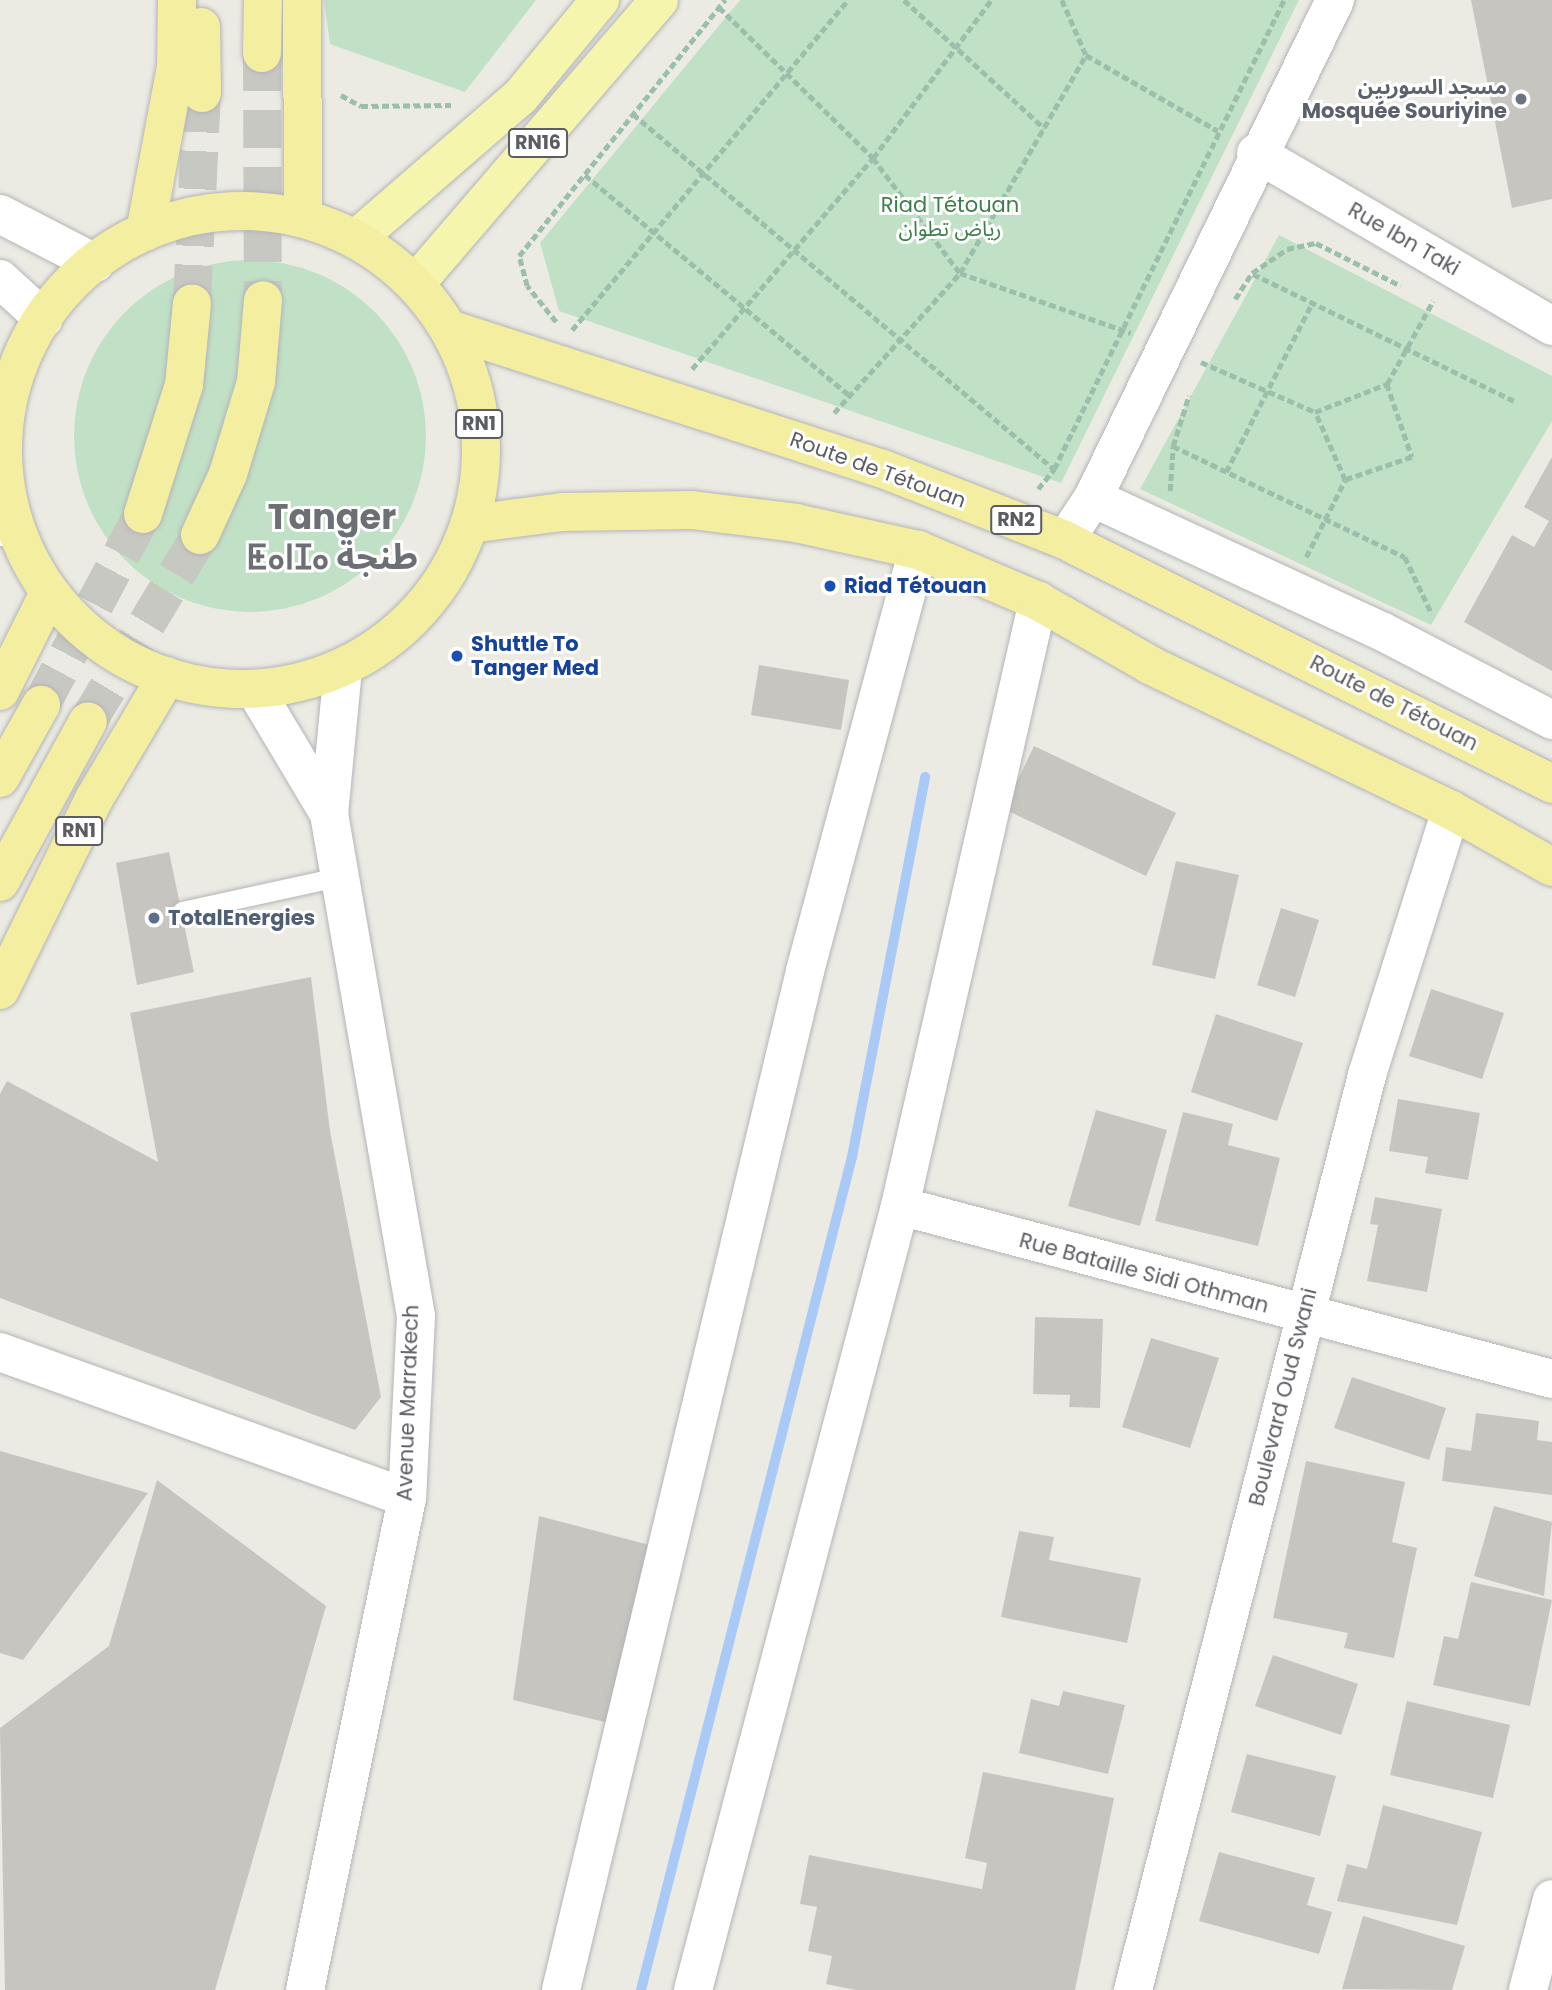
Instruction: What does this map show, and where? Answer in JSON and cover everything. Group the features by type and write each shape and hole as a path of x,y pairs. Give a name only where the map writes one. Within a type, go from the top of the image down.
{"highway":[{"path":"145,232 176,66 177,0"},
{"path":"200,0 202,93"},
{"path":"262,53 264,0"},
{"path":"302,0 303,217"},
{"name":"RN1","path":"241,211 303,217 356,239 415,284 449,329 475,391 482,457 470,524 433,593 398,632 343,668 257,693 167,676 115,654 48,595 7,526 2,468 3,411 24,350 44,319 95,263 145,232 192,216 241,211"},
{"path":"200,536 253,395 264,345 263,300"},
{"path":"143,514 184,385 192,303"},
{"name":"Route de Tétouan","path":"449,329 883,469 1065,540 1552,784"},
{"path":"470,524 562,512 692,510 796,523 918,550 1038,601 1150,665 1451,810 1552,867"},
{"path":"0,691 48,595"},
{"name":"RN1","path":"0,990 94,799 167,676"},
{"path":"0,778 41,705"},
{"path":"0,882 88,721"}],"main road":[{"name":"RN16","path":"356,239 520,97 600,0"},
{"name":"RN16","path":"415,284 659,0"}],"street":[{"path":"1065,540 1093,498 1256,153 1335,0"},
{"name":"Rue Ibn Taki","path":"1256,153 1552,326"},
{"path":"0,214 95,263"},
{"path":"0,279 44,319"},
{"path":"1093,498 1290,589 1552,720"},
{"path":"561,1990 804,971 918,550"},
{"path":"693,1990 900,1206 1038,601"},
{"name":"Avenue Marrakech","path":"305,1990 407,1498 416,1316 343,876 330,814 343,668"},
{"name":"Avenue Marrakech","path":"257,693 330,814"},
{"name":"Boulevard Oud Swani","path":"1133,1990 1367,1075 1451,810"},
{"name":"Rue Bataille Sidi Othman","path":"900,1206 1303,1317 1552,1379"},
{"path":"0,1352 407,1498"},
{"path":"1528,1990 1552,1899"}],"lane":[{"path":"182,911 343,876"}],"path":[{"path":"580,339 544,312 519,256 725,0"},
{"path":"569,333 654,233 701,172 788,75 848,0"},
{"path":"904,0 1044,128"},
{"path":"700,380 687,376 741,305 873,158 954,46 991,0"},
{"path":"1062,0 1086,55 1256,153"},
{"path":"1025,485 1038,489 1054,469 1120,329 1284,0"},
{"path":"719,7 873,158 960,273 1165,345 1315,412 1345,480"},
{"path":"842,423 828,419 960,273 1086,55"},
{"path":"334,84 361,106 422,110 462,103"},
{"path":"633,114 897,342 1054,469"},
{"path":"585,175 850,396"},
{"path":"1228,310 1252,273 1287,249 1316,243 1409,290"},
{"path":"1252,273 1405,353 1514,401"},
{"path":"1421,296 1444,307"},
{"path":"1315,412 1387,384 1433,301"},
{"path":"1227,472 1312,303"},
{"path":"1196,373 1205,351"},
{"path":"1290,589 1345,480 1412,457 1387,384"},
{"path":"1174,504 1167,480 1173,446 1192,385"},
{"path":"1173,446 1405,557 1433,618"}],"green space":[{"path":"324,0 536,0 465,92 330,44"},
{"name":"Riad Tétouan رياض تطوان","path":"740,0 1299,0 1061,483 559,311 540,243"},
{"path":"1279,235 1552,376 1552,421 1431,625 1140,489"},
{"path":"250,260 284,263 317,273 362,300 386,324 413,369 423,402 426,436 423,470 413,503 386,548 362,572 317,599 284,609 250,612 216,609 183,599 138,572 114,548 87,503 77,470 74,436 77,402 87,369 114,324 138,300 183,273 216,263"}],"building":[{"name":"مسجد السوريين Mosquée Souriyine","path":"1471,0 1552,0 1552,199 1512,208"},
{"path":"1552,457 1552,671 1464,622 1512,535 1534,547 1549,521 1524,507"},
{"path":"759,665 849,680 841,730 751,715"},
{"path":"1034,746 1176,813 1146,876 1004,809"},
{"name":"TotalEnergies","path":"169,852 194,972 137,985 116,863"},
{"path":"1176,861 1239,875 1215,979 1152,965"},
{"path":"1281,908 1319,920 1295,997 1257,985"},
{"path":"311,977 330,1131 381,1397 355,1430 0,1298 0,1094 7,1081 158,1162 130,1013"},
{"path":"1431,989 1504,1013 1482,1079 1409,1056"},
{"path":"1216,1014 1303,1043 1277,1121 1191,1092"},
{"path":"1398,1099 1480,1113 1468,1180 1425,1173 1428,1157 1389,1151"},
{"path":"1096,1110 1167,1130 1140,1226 1068,1206"},
{"path":"1183,1112 1233,1124 1228,1145 1280,1158 1258,1246 1155,1221"},
{"path":"1375,1197 1442,1209 1427,1292 1367,1281 1378,1225 1370,1224"},
{"path":"1035,1317 1103,1319 1100,1408 1069,1407 1070,1395 1033,1394"},
{"path":"1151,1338 1219,1358 1190,1448 1122,1427"},
{"path":"1352,1377 1446,1408 1429,1460 1334,1428"},
{"path":"1476,1413 1539,1421 1537,1440 1552,1442 1552,1495 1442,1481 1446,1447 1471,1451"},
{"path":"0,1451 148,1493 23,1660 0,1653"},
{"path":"1306,1461 1405,1482 1392,1542 1417,1548 1394,1658 1344,1648 1348,1633 1273,1618"},
{"path":"157,1480 326,1606 215,1990 5,1990 0,1728 109,1646"},
{"path":"1494,1506 1552,1522 1544,1596 1474,1576"},
{"path":"539,1516 661,1548 613,1724 513,1700"},
{"path":"1019,1531 1054,1537 1049,1560 1141,1578 1127,1643 1001,1617"},
{"path":"1471,1582 1552,1600 1530,1706 1433,1685 1444,1636 1458,1639"},
{"path":"1273,1655 1358,1684 1341,1735 1255,1706"},
{"path":"1063,1691 1125,1705 1108,1774 1019,1753 1031,1699 1059,1706"},
{"path":"1407,1701 1510,1725 1493,1798 1390,1775"},
{"path":"1247,1754 1336,1776 1320,1836 1231,1812"},
{"path":"983,1772 1114,1798 1075,1990 856,1990 826,1984 832,1956 808,1951 817,1907 800,1904 809,1855 982,1889 987,1863 965,1858"},
{"path":"1383,1805 1482,1832 1457,1925 1337,1901 1347,1864 1367,1869"},
{"path":"1219,1852 1315,1878 1307,1905 1332,1912 1319,1954 1199,1921"},
{"path":"1363,1916 1465,1946 1452,1990 1342,1989"}],"waterway":[{"path":"641,1990 852,1157 925,777"}],"tunnel":[{"path":"262,53 263,300"},
{"path":"192,303 202,93"},
{"path":"41,705 143,514"},
{"path":"88,721 200,535"}],"place":[{"name":"مسجد السوريين Mosquée Souriyine","path":"1521,99"},
{"name":"Riad Tétouan","path":"830,586"},
{"name":"Shuttle To Tanger Med","path":"457,656"},
{"name":"TotalEnergies","path":"154,918"}],"district":[{"name":"Tanger ⵟⴰⵏⵊⴰ طنجة","path":"332,537"}]}
